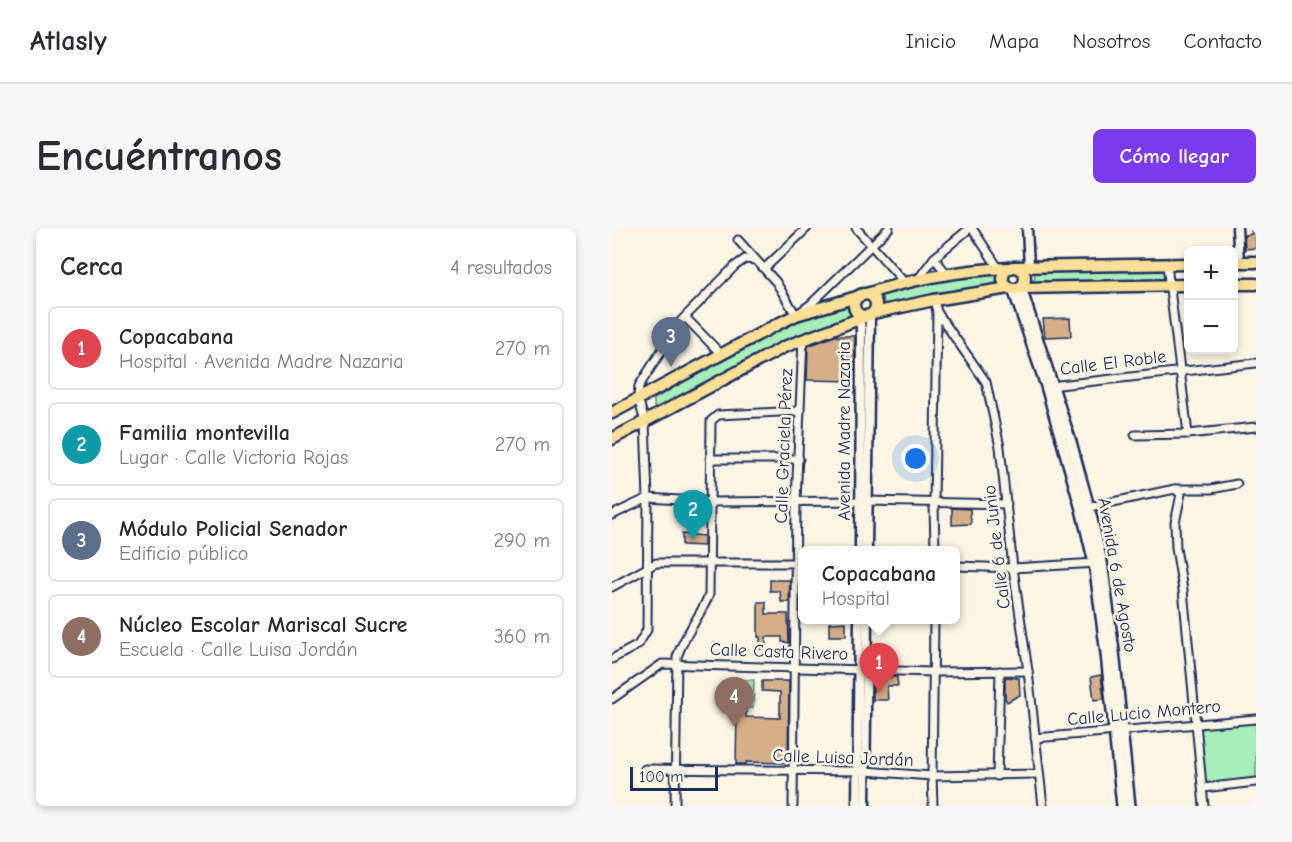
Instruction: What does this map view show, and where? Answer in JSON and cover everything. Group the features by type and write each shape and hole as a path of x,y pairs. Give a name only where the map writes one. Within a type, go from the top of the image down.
{"main road":[{"path":"1238,262 1256,262"},
{"path":"612,413 796,315 919,278 1014,270 1184,264"},
{"path":"1014,270 1025,282 1015,288"},
{"path":"1014,270 1004,283 1015,288"},
{"path":"1238,284 1256,284"},
{"path":"612,439 783,346 865,315 934,300 1015,288 1184,285"},
{"name":"Avenida 6 de Agosto","path":"1015,288 1089,507 1130,806"},
{"path":"861,295 854,305 865,315"},
{"path":"861,295 869,295 874,299 876,306 865,315"},
{"name":"Avenida 6 de Agosto","path":"1050,386 1081,509 1098,563"},
{"name":"Avenida 6 de Agosto","path":"1118,730 1122,806"}],"street":[{"path":"765,268 807,228"},
{"path":"856,228 904,282"},
{"path":"738,240 776,282 796,315 811,304 889,228"},
{"path":"919,278 934,258 971,228 1014,270 1027,228"},
{"path":"1236,246 1237,228"},
{"path":"934,258 946,274"},
{"path":"612,659 638,645 647,630 648,498 645,422 638,398 639,386 685,317 735,266 745,259 755,260"},
{"path":"1167,264 1188,434"},
{"name":"Calle 6 de Junio","path":"934,300 937,312 986,382 1000,447 1043,806"},
{"path":"936,546 934,504 937,312"},
{"name":"Avenida Madre Nazaria","path":"865,315 861,327 867,546"},
{"path":"685,317 721,354"},
{"name":"Calle Graciela Pérez","path":"798,546 796,502 803,339"},
{"name":"Calle El Roble","path":"1050,386 1256,363"},
{"path":"675,806 677,663 680,647 703,611 709,595 711,421 718,415 800,411"},
{"path":"1135,435 1188,434 1256,427"},
{"path":"710,459 799,459"},
{"path":"1089,507 1175,489 1210,489 1237,484"},
{"path":"1175,489 1181,494 1175,523 1176,548 1183,590 1204,806"},
{"path":"612,515 648,498 711,502 864,501 1007,504"},
{"name":"Avenida Madre Nazaria","path":"860,546 864,501"},
{"path":"612,587 656,563 798,563"},
{"path":"960,566 1013,568 1098,563"},
{"name":"Calle Graciela Pérez","path":"793,806 793,668 798,580"},
{"path":"857,806 861,771 862,670 859,624"},
{"path":"862,670 867,624"},
{"path":"933,806 934,624"},
{"name":"Calle Casta Rivero","path":"612,699 662,664 933,672 1028,671"},
{"path":"997,776 1000,671"},
{"name":"Calle Lucio Montero","path":"1035,738 1256,718"},
{"name":"Calle Luisa Jordán","path":"645,769 861,771 932,776 1039,774"},
{"path":"861,771 865,806"},
{"path":"1203,788 1256,782"}],"green space":[{"path":"1161,268 1165,271 1165,277 1161,280 1033,284 1035,276 1032,270"},
{"path":"995,272 1000,287 884,307 884,301 880,295 939,280"},
{"path":"850,303 854,317 809,331 657,410 654,408 654,399 673,387 793,323"},
{"path":"738,680 754,680 753,708 737,707"},
{"path":"1256,722 1256,779 1205,785 1199,727"}],"building":[{"path":"1256,228 1256,248 1245,249 1244,235 1252,234 1251,229"},
{"path":"1070,318 1071,336 1045,337 1043,319"},
{"path":"835,336 855,336 854,381 807,380 808,346"},
{"path":"952,508 970,509 971,524 952,525"},
{"path":"682,534 704,536 704,546 682,545"},
{"path":"770,580 790,580 789,602 781,602 780,591 770,591"},
{"path":"758,602 766,602 766,614 788,614 789,643 782,642 782,637 766,637 766,649 760,649"},
{"path":"829,624 846,624 846,636 829,636"},
{"path":"1101,675 1104,699 1094,700 1091,677"},
{"path":"873,676 897,677 898,686 887,686 888,700 873,700"},
{"path":"1005,677 1019,678 1020,695 1007,702 1005,698"},
{"path":"762,681 789,681 788,763 746,762 746,764 736,764 737,711 746,711 746,717 780,718 780,692 762,691"}],"place":[{"name":"Módulo Policial Senador","path":"671,367"},
{"name":"Familia montevilla","path":"693,540"},
{"name":"Copacabana","path":"879,693"},
{"name":"Núcleo Escolar Mariscal Sucre","path":"734,727"}]}
